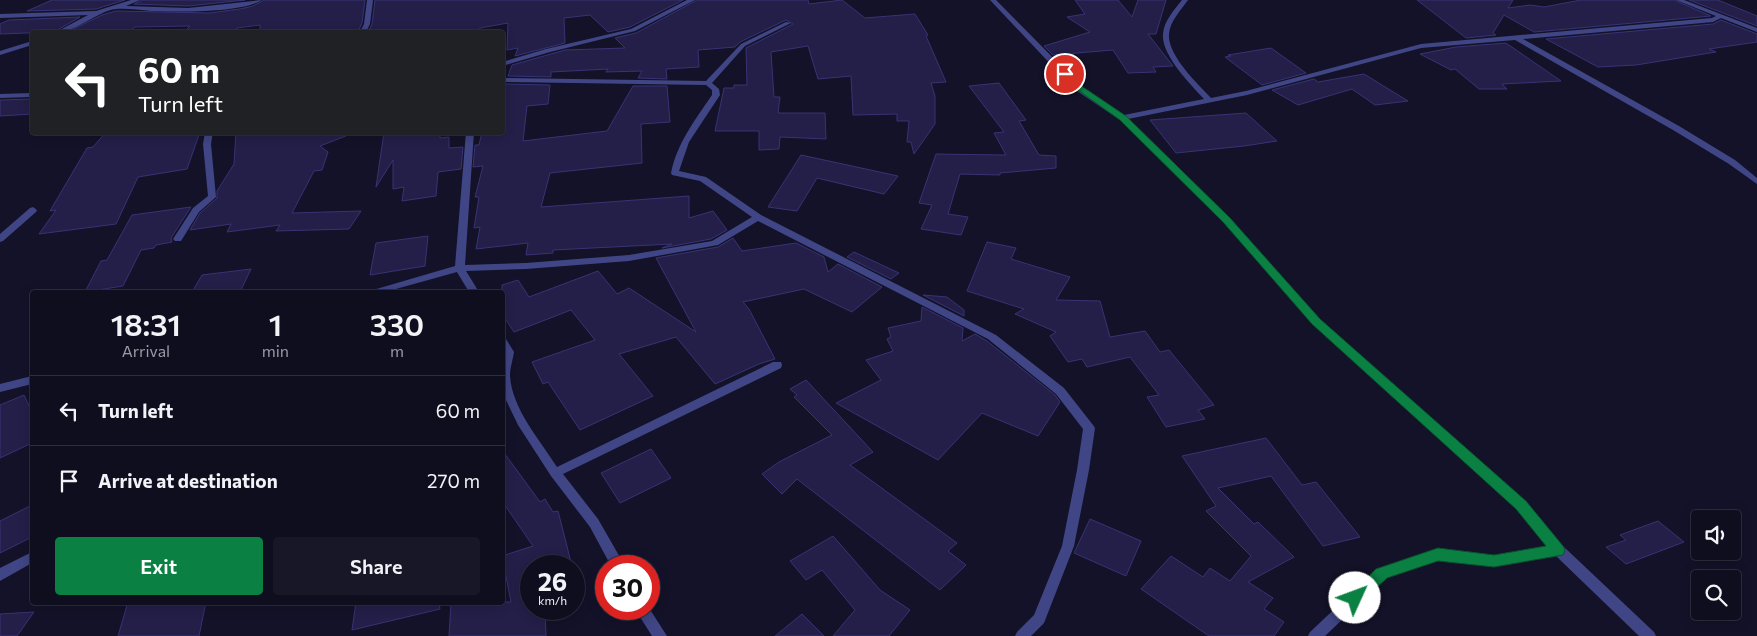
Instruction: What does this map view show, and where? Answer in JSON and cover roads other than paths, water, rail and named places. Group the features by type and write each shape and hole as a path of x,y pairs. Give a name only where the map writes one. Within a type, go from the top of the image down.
{"street":[{"path":"63,30 97,13 137,0"},
{"path":"116,7 206,10 228,8 259,0"},
{"path":"364,30 370,1 380,0"},
{"path":"505,63 548,50 633,30 692,0"},
{"path":"992,0 1078,87 1123,118 1227,220 1316,322 1521,505 1558,550 1649,636"},
{"path":"1186,0 1173,16 1165,35 1169,48 1189,78 1209,100"},
{"path":"1678,0 1757,30"},
{"path":"0,16 97,13"},
{"path":"1123,118 1247,93 1421,46 1713,20 1721,16"},
{"path":"708,83 743,45 788,23"},
{"path":"1518,38 1684,133 1732,162 1757,182"},
{"path":"0,53 30,44"},
{"path":"505,80 708,83 715,89 716,95 698,120 677,159 675,173 703,179 758,217 992,337 1060,391 1089,428 1083,470 1068,546 1039,620 1022,636"},
{"path":"0,96 30,95"},
{"path":"178,239 196,210 212,197 207,144 208,135"},
{"path":"470,135 460,268 473,290"},
{"path":"0,239 33,210"},
{"path":"383,290 460,268 629,258 715,243 758,217"},
{"path":"505,346 509,352 505,375 510,398 522,422 555,473 594,523 612,555"},
{"path":"555,473 777,365"},
{"path":"0,388 30,380"},
{"path":"1315,636 1382,573 1438,554 1494,561 1558,550"},
{"path":"0,575 30,558"},
{"path":"649,620 660,636"}]}
